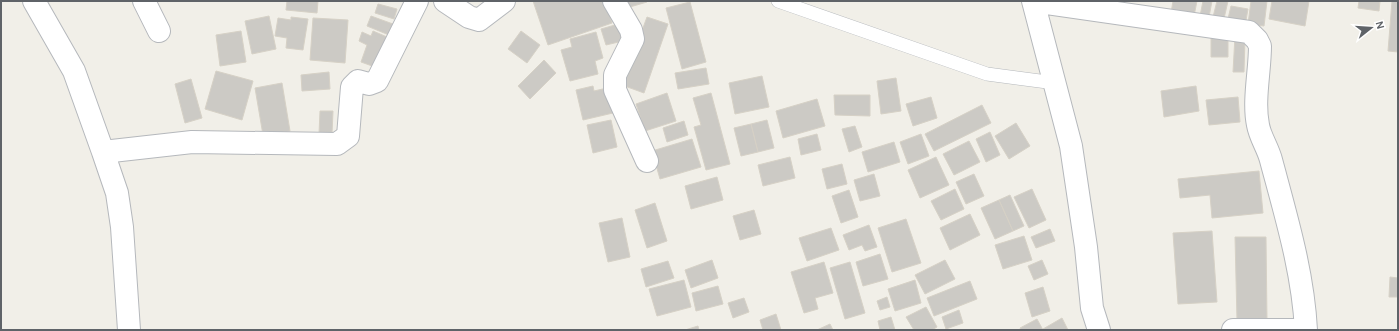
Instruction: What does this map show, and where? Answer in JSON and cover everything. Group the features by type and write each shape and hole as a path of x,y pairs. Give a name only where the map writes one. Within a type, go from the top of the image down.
{"street":[{"path":"144,1 159,31"},
{"path":"103,152 192,142 336,144 348,136 352,87 358,81 369,84 377,81 418,1"},
{"path":"446,1 469,17 479,20 504,1"},
{"path":"614,1 631,30 633,39 616,72 615,90 647,162"},
{"path":"1099,330 1092,308 1076,171 1055,83 1033,1 1249,32 1258,40 1260,46 1257,103 1258,126 1268,150 1296,252 1305,308 1306,330"},
{"path":"37,2 74,71 117,193 122,233 129,330"},
{"path":"1233,330 1300,330"}],"lane":[{"path":"778,1 987,74 1055,83"}],"building":[{"path":"287,1 318,1 317,13 286,10"},
{"path":"533,1 605,1 612,23 548,45"},
{"path":"621,1 647,1 647,2 623,9"},
{"path":"1173,1 1197,1 1194,16 1171,13"},
{"path":"1203,1 1212,1 1209,17 1200,16"},
{"path":"1217,1 1228,1 1223,23 1212,21"},
{"path":"1251,1 1267,1 1264,26 1248,24"},
{"path":"1272,1 1309,1 1305,26 1269,19"},
{"path":"1359,1 1380,1 1379,11 1358,8"},
{"path":"1392,1 1398,1 1398,52 1388,51"},
{"path":"690,2 706,62 682,69 666,8"},
{"path":"378,4 397,9 394,19 375,13"},
{"path":"1231,6 1248,9 1245,26 1227,23"},
{"path":"269,16 276,49 252,54 245,21"},
{"path":"371,16 393,24 389,35 367,26"},
{"path":"291,17 308,19 303,50 286,48 287,38 275,36 278,18 291,20"},
{"path":"647,17 668,24 644,93 622,85"},
{"path":"313,18 348,20 345,63 310,60"},
{"path":"622,23 627,40 606,45 601,29"},
{"path":"241,31 246,62 220,66 216,35"},
{"path":"373,31 387,37 375,67 361,62 367,45 359,41 362,32 371,36"},
{"path":"521,31 540,45 527,63 508,49"},
{"path":"596,32 603,58 595,61 598,74 570,81 561,50 572,47 570,39"},
{"path":"1211,36 1228,36 1228,57 1211,57"},
{"path":"1235,36 1245,38 1244,72 1233,72"},
{"path":"544,60 556,73 530,99 518,86"},
{"path":"706,68 709,84 678,89 675,73"},
{"path":"216,71 253,81 242,120 205,109"},
{"path":"329,72 330,89 302,91 301,75"},
{"path":"762,76 769,107 735,114 729,83"},
{"path":"896,78 901,111 881,114 877,81"},
{"path":"191,79 202,118 185,123 175,84"},
{"path":"282,83 290,131 263,135 255,88"},
{"path":"593,86 594,91 607,88 613,113 583,120 576,90"},
{"path":"1196,86 1199,111 1164,117 1161,91"},
{"path":"667,93 676,121 645,131 636,104"},
{"path":"711,93 730,164 706,170 694,127 701,125 693,98"},
{"path":"834,95 870,95 870,116 835,115"},
{"path":"931,97 937,118 913,126 906,104"},
{"path":"1238,97 1240,122 1209,125 1206,100"},
{"path":"817,99 825,126 783,138 776,111"},
{"path":"982,105 991,123 934,151 925,134"},
{"path":"320,111 333,111 332,134 319,134"},
{"path":"611,120 617,147 593,153 587,125"},
{"path":"767,120 774,148 758,152 751,124"},
{"path":"684,121 688,135 667,142 663,128"},
{"path":"1016,123 1030,146 1009,159 995,136"},
{"path":"751,124 758,152 741,156 734,128"},
{"path":"855,126 862,147 849,152 842,129"},
{"path":"990,132 1000,155 986,162 976,139"},
{"path":"817,134 821,150 801,155 798,139"},
{"path":"921,134 929,156 908,164 900,142"},
{"path":"692,139 701,167 660,179 652,151"},
{"path":"969,141 980,162 954,175 943,154"},
{"path":"894,142 900,162 868,172 862,152"},
{"path":"790,157 795,178 763,186 758,165"},
{"path":"936,157 949,185 920,198 908,170"},
{"path":"842,164 847,184 827,189 822,169"},
{"path":"1259,171 1263,213 1212,218 1210,195 1180,198 1178,179"},
{"path":"874,174 880,196 860,201 854,180"},
{"path":"974,174 984,196 966,204 956,182"},
{"path":"717,177 723,200 691,209 685,186"},
{"path":"955,189 964,209 941,220 931,201"},
{"path":"1032,189 1046,220 1029,228 1014,197"},
{"path":"849,190 858,217 841,223 832,196"},
{"path":"1010,195 1024,226 1013,231 999,200"},
{"path":"999,200 1013,231 995,239 981,208"},
{"path":"655,203 667,241 647,248 635,210"},
{"path":"754,210 761,234 740,240 733,216"},
{"path":"970,214 980,235 950,250 940,228"},
{"path":"622,218 630,257 608,262 599,223"},
{"path":"906,219 921,263 892,272 878,228"},
{"path":"869,225 877,247 865,251 862,245 849,250 843,235"},
{"path":"831,228 839,250 807,261 799,238"},
{"path":"1050,229 1055,241 1036,248 1031,237"},
{"path":"1212,231 1217,302 1178,304 1173,233"},
{"path":"1024,236 1032,260 1003,269 995,245"},
{"path":"1235,237 1266,237 1267,321 1237,321"},
{"path":"880,254 888,279 863,286 856,262"},
{"path":"712,260 718,278 691,288 685,270"},
{"path":"945,260 955,279 925,294 915,275"},
{"path":"1042,260 1048,274 1034,280 1028,266"},
{"path":"668,261 674,278 646,287 641,269"},
{"path":"824,262 833,293 815,298 818,309 804,313 791,272"},
{"path":"850,262 865,313 845,319 830,268"},
{"path":"1390,277 1398,278 1398,297 1389,297"},
{"path":"684,280 691,307 657,316 649,289"},
{"path":"915,280 921,303 895,311 888,289"},
{"path":"970,281 977,299 934,316 927,298"},
{"path":"718,286 723,304 696,311 692,293"},
{"path":"1043,287 1050,311 1032,317 1025,293"},
{"path":"887,297 890,307 880,310 877,301"},
{"path":"744,298 749,312 733,318 728,303"},
{"path":"926,307 937,327 932,330 914,330 906,317"},
{"path":"959,310 963,323 946,329 942,317"},
{"path":"776,314 781,330 763,330 760,320"},
{"path":"891,317 895,330 880,330 878,321"},
{"path":"1062,318 1068,330 1043,330 1043,329"},
{"path":"1037,319 1043,330 1021,330 1020,328"},
{"path":"830,324 833,330 817,330"},
{"path":"698,326 699,330 685,330"}]}
